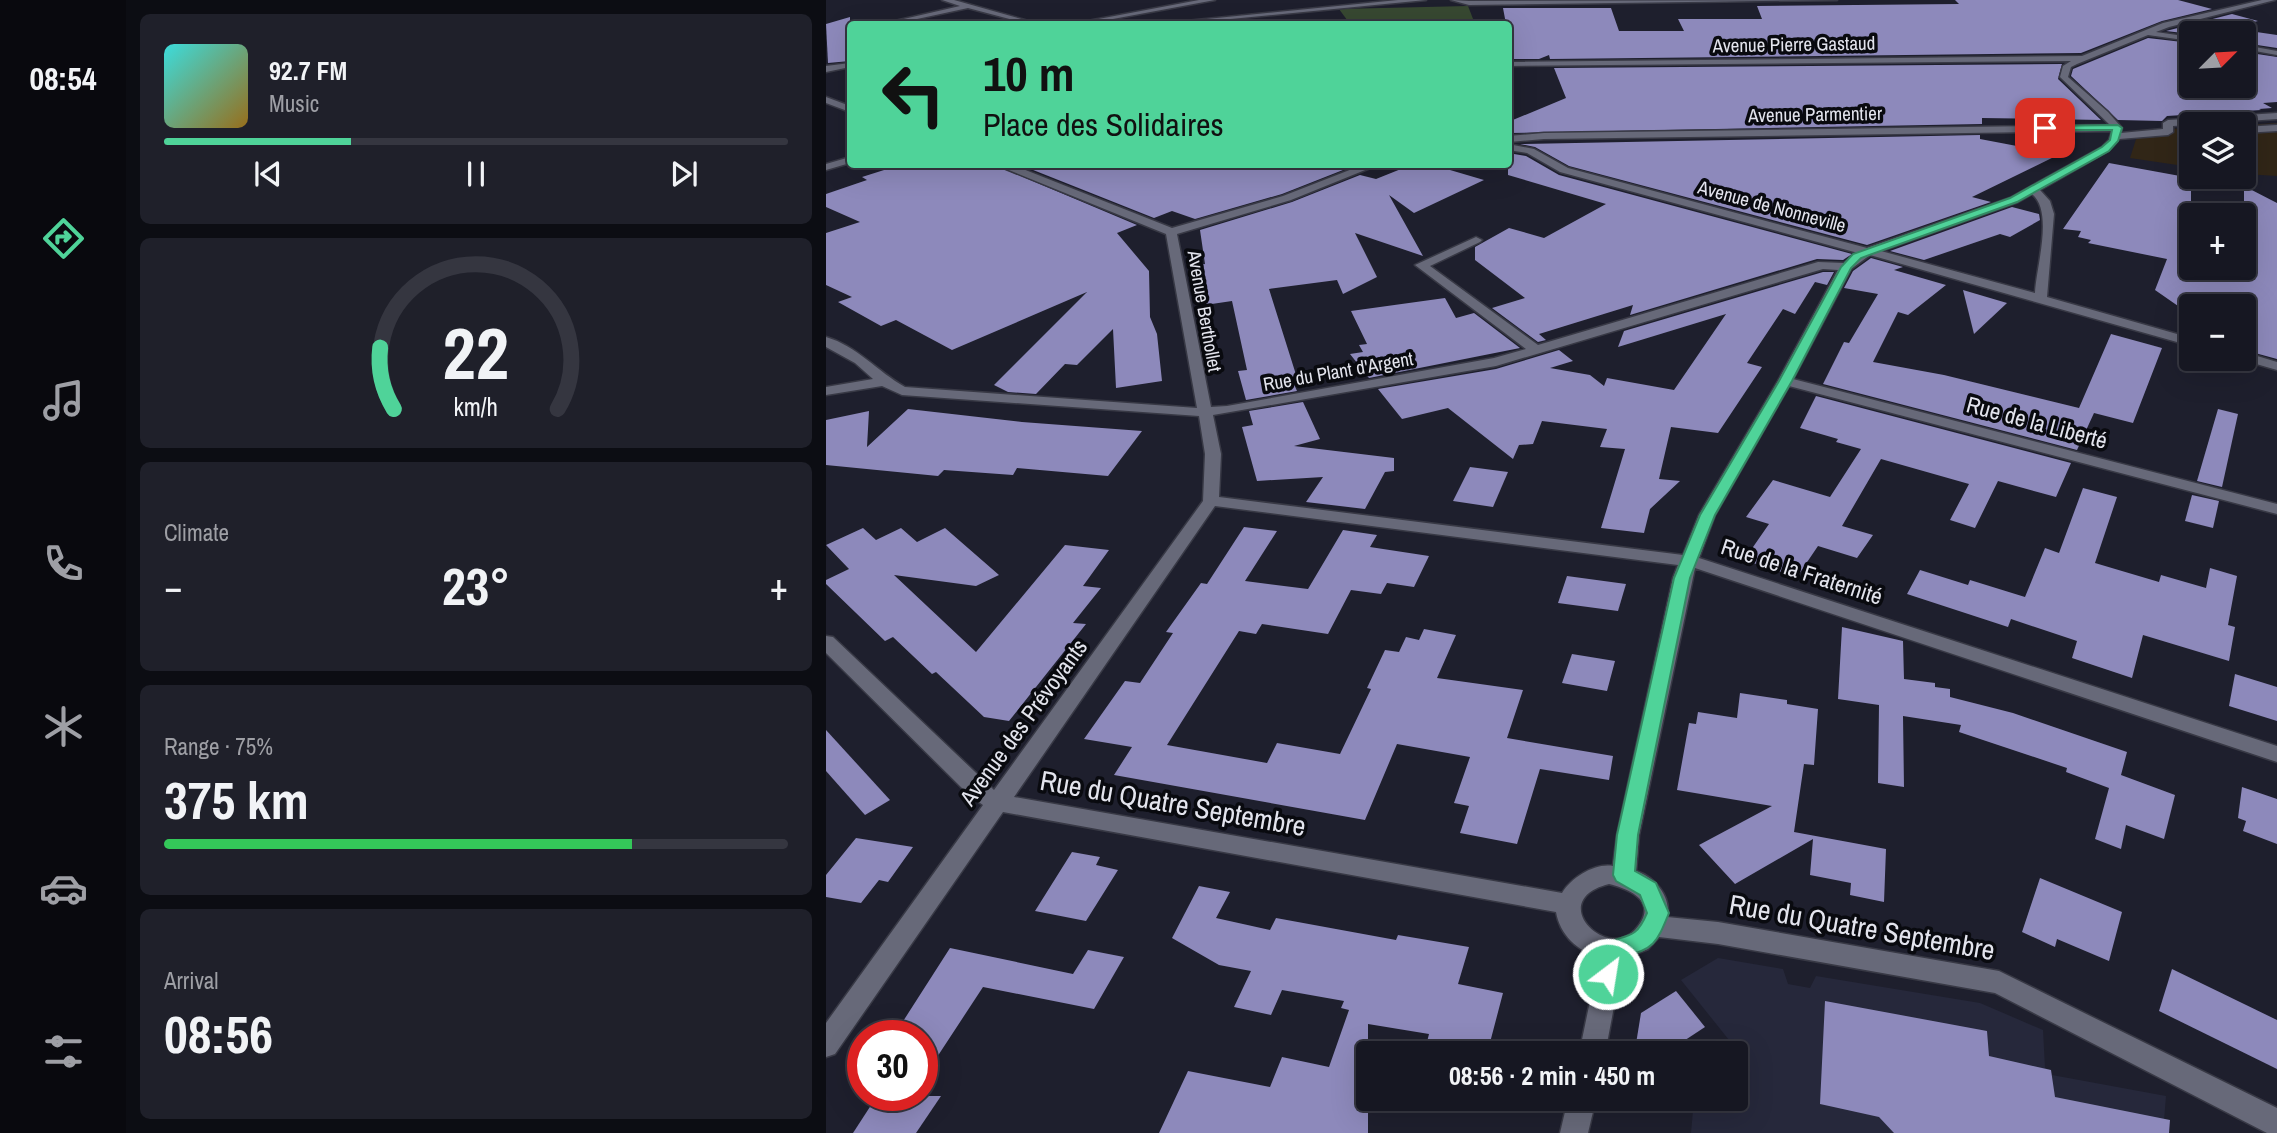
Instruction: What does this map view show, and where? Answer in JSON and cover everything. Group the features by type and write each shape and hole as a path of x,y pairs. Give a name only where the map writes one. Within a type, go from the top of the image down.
{"street":[{"path":"946,0 1024,21"},
{"path":"1092,21 1211,0"},
{"path":"1193,21 1422,0"},
{"path":"1455,0 1469,4 1833,0"},
{"name":"Avenue Pierre Gastaud","path":"1512,64 2080,58 2166,25 2271,0"},
{"path":"1097,20 1123,5"},
{"path":"900,21 968,6"},
{"path":"2148,33 2179,37"},
{"path":"2256,49 2277,53"},
{"path":"1624,875 1628,835 1682,578 1707,515 1785,381 1846,267 1867,252 1989,210 2033,190 2105,149 2117,132 2108,114 2072,88 2064,77 2067,66 2080,58"},
{"path":"826,69 847,66"},
{"path":"826,100 847,108"},
{"path":"2256,118 2277,116"},
{"name":"Avenue Parmentier","path":"1517,145 1544,136 2168,132 2168,126 2179,126"},
{"path":"2256,129 2277,128"},
{"name":"Avenue de Nonneville","path":"1517,145 1564,170 1894,257 2179,339"},
{"path":"826,167 847,161"},
{"name":"Avenue Berthollet","path":"1009,168 1171,232 1204,413"},
{"path":"1171,232 1276,202 1365,168"},
{"path":"2033,190 2044,198 2048,209 2040,274 2041,299"},
{"path":"1476,240 1421,265 1536,350"},
{"name":"Rue du Plant d'Argent","path":"826,391 884,381 902,391 1204,413 1447,371 1536,350 1822,265 1846,267"},
{"path":"826,341 860,360 884,381"},
{"path":"2256,360 2277,366"},
{"name":"Rue de la Liberté","path":"1785,381 2277,509"},
{"path":"1204,413 1213,454 1211,501"},
{"name":"Rue de la Fraternité","path":"1211,501 1690,561 2277,754"},
{"name":"Avenue des Prévoyants","path":"826,1045 995,802 1211,501"},
{"name":"Rue du Quatre Septembre","path":"826,642 978,790 995,802 1517,897 1569,904"},
{"path":"1624,875 1649,889 1658,913 1655,926 1639,944 1613,950 1598,947 1574,930 1569,917 1569,904 1583,882 1595,876 1624,875"},
{"name":"Rue du Quatre Septembre","path":"1655,926 1718,933 1999,982 2277,1123"},
{"path":"1595,1041 1613,950"},
{"path":"1574,1133 1579,1111"}],"shaded area":[{"path":"2277,123 2277,176 2256,175 2256,124"},
{"path":"2179,128 2179,165 2130,158 2139,130"},
{"path":"1718,958 1783,969 1788,984 1810,988 1816,976 1980,1003 2043,1030 2045,1068 2050,1070 2052,1075 2166,1096 2163,1133 1691,1133 1693,1111 1748,1111 1748,1041 1727,1041 1681,980"}],"green space":[{"path":"1468,6 1474,21 1348,21 1339,9"}],"building":[{"path":"1955,0 2178,0 2212,9 2162,21 2081,53 1550,59 1549,55 1539,59 1512,59 1512,21 1505,21 1503,8 1611,8 1619,31 1684,31 1678,19 1762,19 1757,6 1959,4"},
{"path":"2232,14 2258,21 2256,21 2205,21"},
{"path":"850,17 850,21 847,21 847,61 828,63 826,24"},
{"path":"2179,28 2179,33 2166,31"},
{"path":"2256,32 2277,35 2277,48 2256,45"},
{"path":"2148,38 2179,42 2179,98 2256,98 2256,54 2277,57 2277,102 2263,103 2272,108 2259,109 2261,110 2179,112 2179,115 2167,116 2162,121 2118,120 2071,76 2073,69"},
{"path":"2062,64 2058,79 2101,120 1982,118 1982,124 1512,133 1512,120 1566,98 1554,68"},
{"path":"1980,135 1980,139 2060,154 1972,197 1991,202 1867,245 1569,166 1535,147 1520,144"},
{"path":"1512,154 1526,156 1559,175 1852,254 1843,260 1817,259 1630,315 1633,305 1539,334 1546,340 1538,342 1492,308 1525,298 1475,260 1475,247 1509,228 1544,238 1606,204 1508,175 1508,168 1512,168"},
{"path":"2109,163 2179,176 2179,189 2191,189 2191,203 2179,203 2179,280 2256,280 2256,203 2244,203 2244,189 2250,189 2277,203 2277,359 2256,353 2256,294 2179,294 2179,307 2155,290 2167,259 2088,243 2091,240 2078,237 2081,231 2063,229"},
{"path":"890,168 1002,168 1137,225 1117,233 1149,271 1150,317 1157,334 1162,381 1116,388 1113,329 1077,365 1065,364 1036,394 1008,392 994,385 1087,292 952,350 896,320 881,326 838,302 852,297 826,285 826,233 860,222 826,207 826,194 867,180 862,177"},
{"path":"1028,168 1343,170 1282,194 1195,219 1172,211 1154,218"},
{"path":"1404,168 1443,168 1484,180 1414,213 1389,195 1423,256 1355,233 1377,277 1343,294 1337,280 1269,289 1298,381 1293,382 1297,391 1246,400 1238,371 1247,370 1232,301 1205,305 1199,265 1205,264 1200,230 1292,202 1360,175 1376,179"},
{"path":"2012,207 2039,214 2040,220 2010,237 2000,234 1924,260 1890,251"},
{"path":"1871,258 1903,267 1894,270 1946,285 1908,315 1898,312 1873,362 1944,375 2079,408 2111,334 2162,348 2133,423 2094,413 2077,450 1823,384 1844,342 1849,343 1878,294 1844,288 1853,271"},
{"path":"1823,272 1834,272 1827,285 1815,282 1795,314 1783,309 1747,363 1762,367 1718,433 1671,427 1659,479 1680,481 1650,509 1644,533 1601,528 1625,449 1600,447 1607,429 1542,421 1533,444 1519,445 1513,459 1448,408 1402,419 1378,389 1496,369 1559,350 1573,361 1550,368 1590,375 1604,386 1607,378 1674,390 1726,314 1618,347 1624,331"},
{"path":"1963,290 2007,303 1974,334"},
{"path":"1445,298 1456,318 1474,313 1520,348 1369,378 1350,354 1363,352 1359,345 1367,344 1351,311"},
{"path":"1816,396 2071,463 2056,497 1998,481 1975,528 1950,520 1969,484 1881,459 1842,526 1873,535 1857,558 1818,546 1797,577 1744,560 1769,524 1746,517 1773,480 1830,497 1861,449 1800,428"},
{"path":"1303,402 1320,439 1294,446 1394,458 1394,471 1385,472 1365,509 1306,502 1323,477 1257,481 1242,427 1253,425 1249,411"},
{"path":"908,409 1022,422 1142,431 1108,476 1017,468 1013,475 944,470 938,476 826,465 826,420 869,411 867,447"},
{"path":"2218,409 2238,414 2222,487 2197,481"},
{"path":"1470,467 1508,472 1493,507 1453,501"},
{"path":"2083,488 2117,497 2095,563 2159,582 2161,575 2206,588 2210,568 2237,576 2228,625 2235,627 2229,661 2143,635 2132,678 2072,658 2077,641 2011,619 2008,627 1907,594 1920,570 1968,585 1970,580 2025,597 2045,548 2059,553"},
{"path":"2192,495 2219,501 2213,528 2185,521"},
{"path":"1244,527 1277,531 1245,581 1308,589 1343,530 1377,535 1370,547 1429,556 1414,587 1387,583 1381,594 1351,590 1328,634 1262,624 1256,634 1239,631 1167,745 1267,763 1277,743 1340,754 1371,689 1367,688 1385,650 1399,652 1406,637 1419,640 1424,629 1456,635 1437,678 1523,690 1507,738 1613,756 1609,780 1540,769 1517,844 1460,833 1469,806 1454,803 1470,757 1397,744 1365,820 1114,775 1132,747 1084,739 1125,681 1140,683 1173,633 1166,632 1201,583 1207,584"},
{"path":"863,528 876,540 901,528 917,542 945,528 999,575 976,586 894,575 976,652 1065,545 1109,550 1083,586 1101,588 1073,623 1086,624 1009,721 984,717 936,672 932,674 893,637 885,641 826,584 826,580 849,569 826,545"},
{"path":"1567,576 1626,584 1618,611 1558,603"},
{"path":"1842,627 1903,641 1904,679 1935,683 1935,687 1950,689 1950,697 2013,713 2127,752 2121,775 2175,795 2164,839 2126,825 2121,849 2095,839 2109,788 2066,772 2067,768 1959,732 1961,725 1903,716 1904,787 1878,783 1879,705 1838,699"},
{"path":"1572,654 1615,661 1607,691 1562,683"},
{"path":"2235,674 2277,687 2277,721 2229,706"},
{"path":"1740,693 1787,700 1787,704 1818,709 1814,765 1804,764 1794,832 1886,849 1884,902 1850,895 1851,883 1810,875 1813,839 1735,884 1699,845 1772,806 1677,790 1689,723 1696,724 1698,712 1737,718"},
{"path":"826,730 890,800 865,815 826,771"},
{"path":"2242,787 2277,799 2277,844 2243,831 2246,821 2238,818"},
{"path":"856,838 913,847 888,882 879,880 861,903 826,897 826,875"},
{"path":"1072,852 1100,857 1096,865 1118,870 1086,921 1035,911"},
{"path":"2040,878 2122,912 2109,961 2057,939 2055,947 2022,932"},
{"path":"1199,886 1230,892 1216,918 1270,930 1276,918 1396,940 1398,935 1469,947 1458,984 1503,993 1490,1041 1427,1041 1429,1034 1368,1024 1368,1041 1356,1041 1356,1111 1368,1111 1368,1133 1159,1133 1188,1071 1270,1087 1282,1057 1329,1067 1349,1010 1341,1008 1344,1001 1282,990 1271,1015 1234,1007 1251,971 1219,965 1172,938"},
{"path":"950,948 1073,974 1088,950 1124,957 1094,1009 983,987 938,1056 938,1020 904,1020"},
{"path":"2172,969 2277,1020 2277,1069 2159,1011"},
{"path":"1676,991 1705,1027 1684,1041 1636,1041 1641,1013"},
{"path":"1825,1001 1987,1031 1989,1056 2051,1070 2055,1097 2170,1120 2169,1133 1894,1133 1879,1117 1820,1104"},
{"path":"867,1111 931,1111 916,1133 853,1133"}],"route":[{"path":"1608,974 1613,950 1639,944 1649,936 1658,913 1656,901 1649,889 1624,875 1628,835 1682,578 1707,515 1785,381 1841,281 1846,267 1857,256 2014,200 2105,149 2114,141 2118,128 2045,128"}]}
